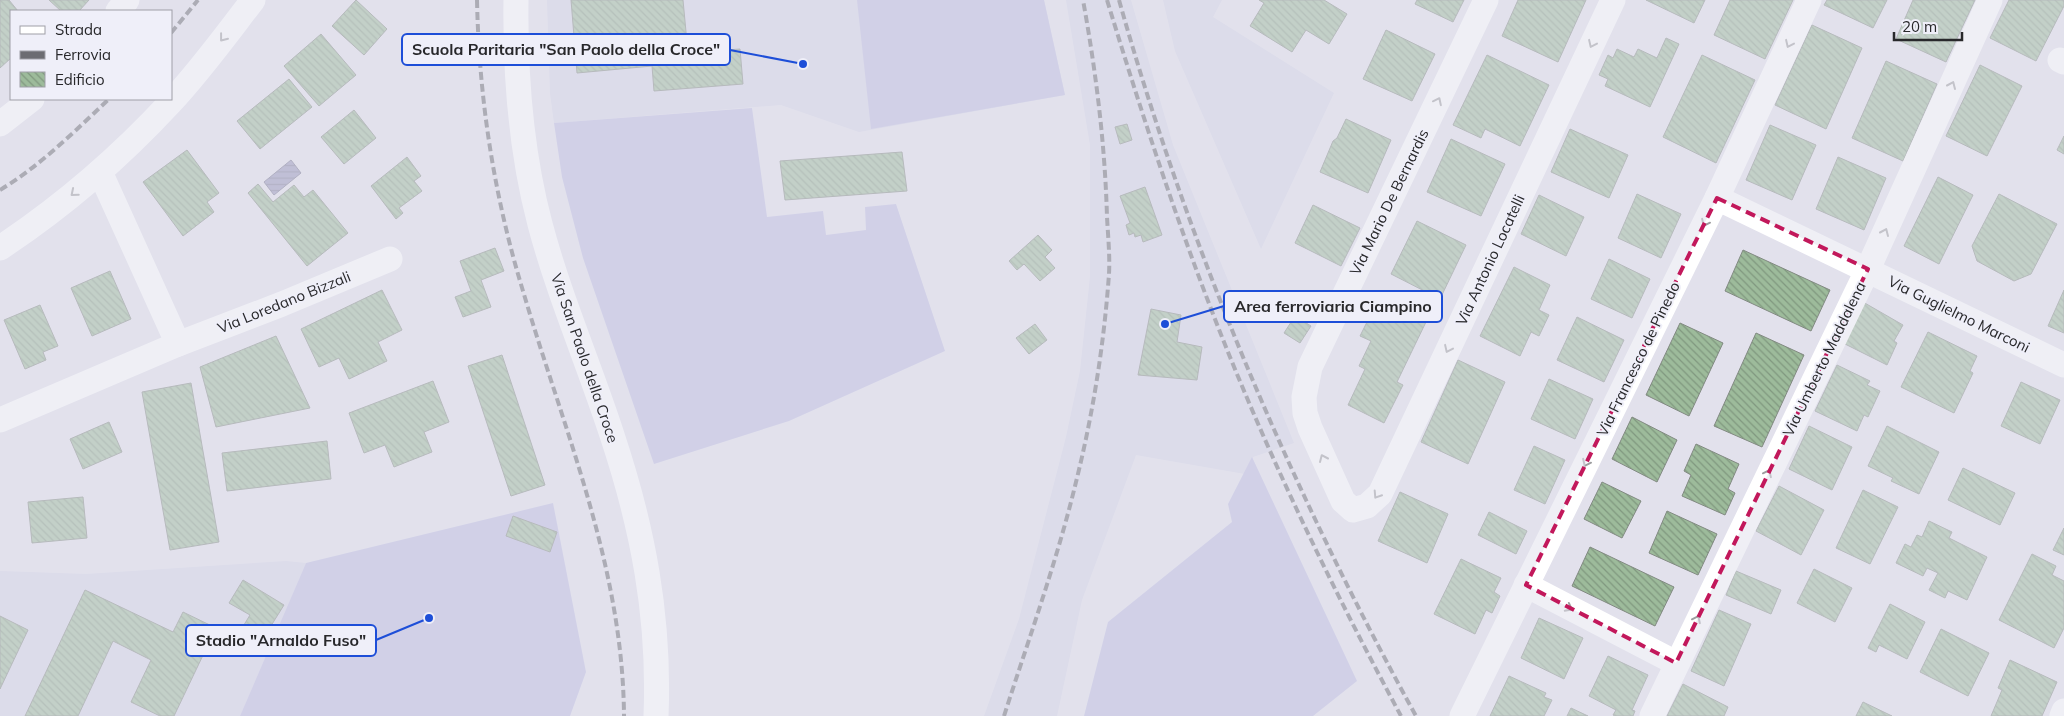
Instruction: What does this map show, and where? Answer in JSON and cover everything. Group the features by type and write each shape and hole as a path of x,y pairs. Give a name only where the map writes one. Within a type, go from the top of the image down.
{"street":[{"path":"119,10 128,0"},
{"path":"0,248 44,218 100,172 170,103 253,0"},
{"name":"Via San Paolo della Croce","path":"516,0 521,108 530,180 547,248 612,434 640,529 655,622 657,666 656,716"},
{"name":"Via Mario De Bernardis","path":"1358,510 1350,508 1343,501 1310,428 1304,405 1306,380 1310,367 1486,0"},
{"name":"Via Antonio Locatelli","path":"1358,510 1372,503 1380,494 1613,0"},
{"name":"Via Francesco de Pinedo","path":"1462,716 1717,198 1809,0"},
{"name":"Via Umberto Maddalena","path":"1652,716 1868,269 1990,0"},
{"path":"0,124 31,100"},
{"path":"100,172 178,344"},
{"name":"Via Guglielmo Marconi","path":"1717,198 1868,269 2064,365"},
{"name":"Via Loredano Bizzali","path":"0,420 178,344 282,304 390,259"},
{"path":"1526,585 1676,663"},
{"path":"2062,716 2064,711"}],"highlighted area":[{"path":"1717,198 1868,269 1676,663 1526,585"}],"shaded area":[{"path":"547,0 1044,0 1065,95 859,132 781,105 554,123 550,93"},
{"path":"857,0 1044,0 1065,95 871,129"},
{"path":"1066,0 1131,0 1173,145 1294,443 1253,457 1245,474 1136,455 1082,600 1057,716 984,716 1019,619 1066,437 1080,371 1090,277 1090,145"},
{"path":"1163,0 1222,0 1213,17 1334,93 1261,249 1175,51"},
{"path":"752,108 767,217 823,211 826,235 866,230 865,207 896,204 945,351 789,421 654,464 583,258 562,177 554,123"},
{"path":"291,160 301,173 274,195 264,182"},
{"path":"1252,457 1357,681 1313,716 1084,716 1108,622 1232,522 1228,504"},
{"path":"553,503 586,672 570,716 240,716 306,563"},
{"path":"286,561 306,563 240,716 0,716 0,571 86,574"}],"building":[{"path":"0,0 9,0 17,10 10,10 10,59 0,68"},
{"path":"49,0 89,0 80,10 60,10"},
{"path":"356,0 387,29 364,55 332,26"},
{"path":"571,0 683,0 688,53 740,49 743,84 654,91 652,66 577,73"},
{"path":"1259,0 1324,0 1347,14 1329,44 1306,30 1292,52 1250,26 1264,3"},
{"path":"1417,0 1464,0 1453,22 1415,4"},
{"path":"1518,0 1586,0 1558,62 1502,36"},
{"path":"1646,0 1705,0 1694,23"},
{"path":"1730,0 1793,0 1765,59 1714,35"},
{"path":"1827,0 1887,0 1873,28 1824,5"},
{"path":"1913,0 1975,0 1946,62 1896,39"},
{"path":"2009,0 2064,0 2064,6 2036,61 1990,38"},
{"path":"1812,25 1862,48 1826,129 1775,105"},
{"path":"1386,30 1435,54 1412,101 1363,79"},
{"path":"321,34 356,75 319,106 284,66"},
{"path":"1666,38 1679,44 1650,107 1605,86 1608,79 1599,75 1608,55 1613,58 1617,49 1634,57 1638,49 1657,58"},
{"path":"1487,55 1549,85 1520,146 1485,129 1481,138 1453,125"},
{"path":"1702,55 1755,80 1716,163 1663,137"},
{"path":"1886,61 1937,84 1903,161 1852,138"},
{"path":"1980,65 2022,86 1987,156 1946,136"},
{"path":"289,79 312,107 260,149 237,121"},
{"path":"354,110 376,138 344,164 321,137"},
{"path":"1346,119 1391,140 1368,193 1320,172 1333,141 1337,138"},
{"path":"1127,124 1132,140 1120,144 1115,127"},
{"path":"1770,125 1816,145 1792,200 1746,180"},
{"path":"1570,129 1628,155 1609,198 1551,172"},
{"path":"2064,136 2064,154 2057,150"},
{"path":"1451,139 1505,164 1481,216 1427,192"},
{"path":"187,150 219,193 207,202 214,212 183,236 143,182"},
{"path":"902,152 907,191 785,200 780,161"},
{"path":"407,157 421,176 414,181 422,191 399,208 403,213 396,219 371,186"},
{"path":"1838,157 1886,178 1864,230 1816,209"},
{"path":"1938,177 1973,195 1939,264 1904,246"},
{"path":"258,184 273,202 294,185 304,197 313,190 348,233 307,266 248,193"},
{"path":"1145,187 1162,235 1143,242 1141,235 1135,237 1134,233 1129,235 1126,225 1130,223 1120,196"},
{"path":"1637,194 1681,214 1661,258 1618,238"},
{"path":"1999,194 2057,224 2031,274 2014,281 1977,261 1972,246"},
{"path":"1539,195 1584,217 1566,256 1521,234"},
{"path":"1313,205 1360,228 1341,266 1295,243"},
{"path":"1417,221 1466,245 1440,299 1391,274"},
{"path":"1038,235 1052,250 1045,257 1055,268 1040,281 1024,264 1017,270 1009,261"},
{"path":"495,248 504,271 481,280 491,307 463,317 455,297 471,291 460,261"},
{"path":"1743,250 1830,290 1811,331 1725,291"},
{"path":"1609,259 1650,279 1632,318 1591,299"},
{"path":"1514,267 1550,285 1539,310 1549,315 1539,336 1531,332 1520,356 1480,336"},
{"path":"110,271 131,319 92,336 71,288"},
{"path":"382,290 402,330 378,342 387,361 349,379 339,358 319,367 301,329"},
{"path":"2064,290 2064,333 2048,326"},
{"path":"1379,298 1426,322 1397,382 1403,385 1384,423 1348,405 1365,369 1359,366 1371,341 1360,336"},
{"path":"1863,302 1903,325 1894,341 1897,343 1887,365 1843,343"},
{"path":"40,305 58,346 43,352 46,360 25,369 4,320"},
{"path":"1151,309 1181,315 1177,342 1202,347 1197,380 1138,375"},
{"path":"1295,316 1311,326 1300,343 1284,333"},
{"path":"1577,317 1624,340 1604,382 1557,360"},
{"path":"1680,323 1723,343 1689,416 1646,395"},
{"path":"1035,324 1047,340 1029,354 1016,338"},
{"path":"1928,332 1977,356 1970,371 1973,373 1954,413 1901,387"},
{"path":"1756,333 1804,355 1762,447 1714,426"},
{"path":"276,336 310,408 216,427 200,367"},
{"path":"502,355 545,485 511,496 468,366"},
{"path":"1458,360 1505,382 1468,464 1421,442"},
{"path":"1837,365 1870,381 1867,385 1880,391 1868,417 1864,415 1857,431 1815,411"},
{"path":"1549,379 1593,399 1575,439 1531,419"},
{"path":"433,381 449,422 424,432 432,452 394,467 385,445 364,453 349,413"},
{"path":"2021,382 2060,400 2040,444 2001,426"},
{"path":"191,383 219,542 170,550 142,392"},
{"path":"1632,417 1677,440 1657,482 1612,459"},
{"path":"109,422 122,452 83,469 70,439"},
{"path":"1809,426 1852,447 1832,490 1789,469"},
{"path":"1887,426 1939,452 1919,494 1891,481 1893,478 1868,466"},
{"path":"327,441 331,479 227,491 222,453"},
{"path":"1696,444 1739,464 1728,489 1735,493 1725,515 1682,496 1691,475 1684,471"},
{"path":"1534,446 1565,460 1545,504 1514,490"},
{"path":"1963,468 2015,493 2000,525 1948,500"},
{"path":"1602,482 1641,501 1622,538 1584,519"},
{"path":"1779,486 1824,510 1801,555 1756,531"},
{"path":"1863,490 1898,507 1870,564 1836,548"},
{"path":"1400,492 1448,514 1427,563 1378,541"},
{"path":"83,497 87,538 32,543 28,502"},
{"path":"1667,511 1717,534 1698,575 1649,553"},
{"path":"1489,512 1527,531 1516,554 1478,535"},
{"path":"513,516 557,532 550,552 506,536"},
{"path":"1929,521 1952,532 1949,538 1987,557 1967,600 1948,591 1945,598 1929,590 1938,573 1927,568 1923,576 1896,563 1905,544 1911,547 1917,535 1922,537"},
{"path":"2064,528 2064,555 2053,550"},
{"path":"1590,547 1674,587 1655,626 1572,586"},
{"path":"2032,554 2056,566 2052,575 2064,581 2064,628 2054,648 1999,620"},
{"path":"1461,559 1501,578 1494,592 1500,596 1492,613 1486,610 1475,634 1434,614"},
{"path":"1814,569 1852,588 1835,622 1797,603"},
{"path":"1736,571 1781,590 1771,614 1726,595"},
{"path":"243,580 284,605 259,645 239,633 250,615 229,603"},
{"path":"85,590 173,632 183,612 216,628 174,716 160,716 131,702 151,660 113,641 78,716 25,716"},
{"path":"1890,604 1925,622 1907,659 1879,645 1876,652 1868,648"},
{"path":"1719,610 1751,624 1724,686 1691,671"},
{"path":"0,616 28,630 0,689"},
{"path":"1539,618 1583,638 1564,679 1521,658"},
{"path":"1941,629 1989,653 1968,696 1920,672"},
{"path":"1608,656 1648,675 1632,710 1635,711 1633,716 1615,716 1613,715 1616,710 1589,696"},
{"path":"2010,660 2057,682 2042,716 1991,716 2002,690 1998,688"},
{"path":"1509,676 1546,693 1544,697 1552,700 1544,716 1490,716"},
{"path":"1683,684 1728,707 1724,716 1667,716"},
{"path":"1863,702 1892,716 1856,716"},
{"path":"1571,708 1588,716 1567,716"}],"railway":[{"path":"172,32 198,0"},
{"path":"477,0 481,74 496,183 523,291 573,448 602,553 614,606 621,661 624,716"},
{"path":"1004,716 1068,512 1088,431 1104,326 1109,274 1104,162 1096,81 1083,0"},
{"path":"1107,0 1165,180 1196,269 1230,357 1269,449 1311,539 1401,716"},
{"path":"1119,0 1177,185 1247,366 1327,543 1370,630 1416,716"},
{"path":"0,190 43,159 108,100"}],"place":[{"name":"Scuola Paritaria \"San Paolo della Croce\"","path":"803,64"},
{"name":"Area ferroviaria Ciampino","path":"1165,324"},
{"name":"Stadio \"Arnaldo Fuso\"","path":"429,618"}]}
